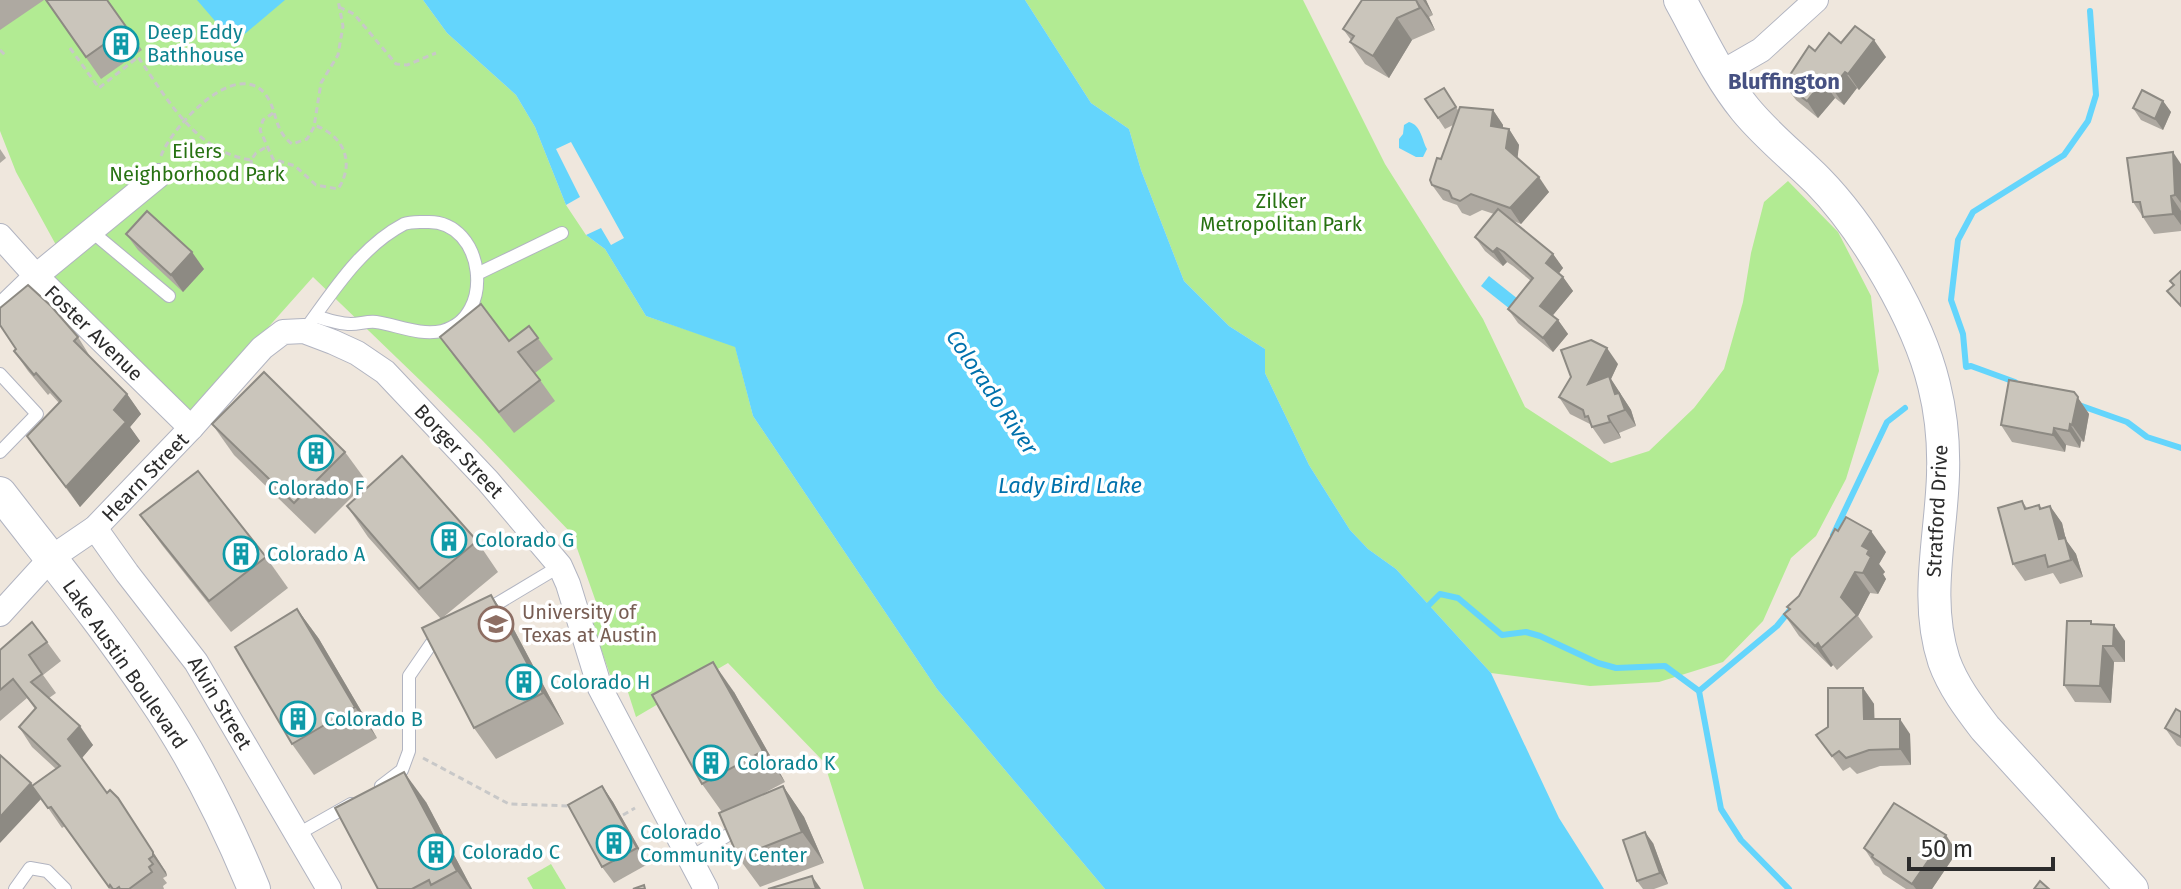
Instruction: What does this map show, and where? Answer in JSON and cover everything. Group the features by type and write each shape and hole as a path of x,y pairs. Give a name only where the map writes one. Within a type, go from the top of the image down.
{"street":[{"name":"Stratford Drive","path":"1680,0 1743,106 1771,139 1845,212 1873,253 1918,340 1934,385 1941,430 1943,473 1933,607 1945,664 1963,699 1985,728 2132,889"},
{"path":"1721,73 1761,50 1816,0"},
{"path":"0,311 36,276 158,176"},
{"name":"Foster Avenue","path":"0,236 36,276 191,428"},
{"name":"Hearn Street","path":"0,614 51,558 95,528 262,348 301,326"},
{"name":"Borger Street","path":"301,326 357,353 385,372 488,481 560,566 600,688 706,889"},
{"name":"Lake Austin Boulevard","path":"0,493 151,693 234,841 254,889"},
{"name":"Alvin Street","path":"95,528 196,662 329,889"}],"lane":[{"path":"407,222 438,222 451,227 470,246 477,274 473,303 466,319 443,331 418,332 370,322 301,326 369,248 407,222"},
{"path":"91,231 169,296"},
{"path":"477,274 562,233"},
{"path":"0,374 37,414 0,452"},
{"path":"474,617 560,566"},
{"path":"298,834 364,797 402,770 409,751 409,676 431,644 453,631"},
{"path":"691,857 750,822"},
{"path":"15,889 30,868 47,871 65,889"}],"path":[{"path":"158,176 162,152 184,122 209,98 227,87 243,84 256,86 266,95 281,135 292,144 307,139 314,125 321,83 338,55 343,26 338,0"},
{"path":"339,7 354,14 396,64 407,65 436,53"},
{"path":"70,48 99,88 138,57 184,122 225,154 251,160"},
{"path":"0,50 6,56"},
{"path":"273,113 260,125 261,135 273,159 295,166 316,185 338,189 343,181 344,150 336,136 314,125"},
{"path":"262,181 253,175 251,160 268,146"},
{"path":"409,751 509,804 571,806"},
{"path":"623,815 635,808"}],"green space":[{"name":"Eilers Neighborhood Park","path":"0,0 423,0 447,33 516,95 535,127 566,205 586,235 605,249 646,316 735,346 753,416 937,689 1105,889 864,889 824,762 728,663 636,717 626,686 615,689 592,623 602,619 572,534 481,439 313,277 189,416 30,267 56,245 16,172 0,131"},
{"name":"Zilker Metropolitan Park","path":"1025,0 1303,0 1385,164 1483,319 1525,407 1611,463 1649,451 1694,408 1724,369 1743,302 1764,202 1788,181 1838,232 1871,296 1879,371 1846,479 1816,536 1791,558 1763,621 1723,662 1659,682 1590,686 1491,673 1396,569 1368,549 1350,530 1309,465 1265,373 1265,349 1229,326 1184,281 1141,170 1129,129 1091,103"},
{"path":"551,864 566,889 533,889 527,878"}],"water":[{"path":"197,0 285,0 234,43"},
{"name":"Lady Bird Lake","path":"423,0 1025,0 1091,103 1129,129 1141,170 1184,281 1229,326 1265,349 1265,373 1309,465 1350,530 1368,549 1396,569 1491,673 1559,818 1604,889 1105,889 937,689 753,416 735,347 646,316 605,249 586,235 601,228 611,245 624,238 571,142 556,149 580,197 566,205 535,127 516,95 447,33"},
{"path":"1409,122 1419,129 1427,149 1423,157 1416,157 1399,148 1404,125"},
{"path":"1489,276 1523,303 1515,313 1481,286"}],"building":[{"name":"Deep Eddy Bathhouse","path":"46,0 107,0 127,28 86,57"},
{"path":"1362,0 1416,0 1420,8 1397,18 1373,56 1350,42 1354,36 1343,29"},
{"path":"1855,26 1874,40 1848,74 1845,72 1832,88 1823,81 1807,101 1784,84 1809,46 1815,51 1829,33 1841,43"},
{"path":"1444,88 1456,107 1438,118 1425,99"},
{"path":"2142,90 2163,101 2155,119 2133,108"},
{"path":"1460,107 1493,110 1491,126 1509,129 1506,148 1539,177 1510,208 1471,194 1460,201 1452,198 1449,191 1432,185 1430,180 1437,158 1441,159"},
{"path":"2173,152 2173,214 2143,217 2140,202 2133,202 2127,158"},
{"path":"1498,209 1553,254 1546,263 1563,277 1540,306 1558,320 1543,338 1508,309 1533,278 1504,252 1497,248 1493,252 1475,237"},
{"path":"147,211 192,252 171,275 126,234"},
{"path":"2181,271 2181,306 2167,291 2174,285 2170,281"},
{"path":"28,285 78,337 74,341 127,394 114,410 126,422 66,487 27,436 61,401 14,351 16,349 0,325 0,308"},
{"path":"481,304 509,341 529,326 538,338 518,352 540,380 499,412 440,337"},
{"path":"1591,340 1607,348 1588,384 1609,376 1625,410 1608,416 1610,422 1592,427 1583,410 1559,397 1571,377 1561,350"},
{"path":"264,372 345,452 294,503 212,424"},
{"path":"2009,380 2074,392 2078,397 2069,431 2054,428 2053,435 2001,425"},
{"path":"402,456 477,541 419,589 347,506"},
{"path":"198,471 266,557 209,601 140,515"},
{"path":"2022,501 2025,509 2050,506 2059,539 2065,538 2071,560 2048,567 2045,555 2013,564 1998,508"},
{"path":"1846,517 1871,531 1862,546 1869,550 1867,554 1871,557 1863,573 1855,572 1841,597 1857,615 1821,648 1818,643 1815,646 1784,614 1799,596 1835,529 1838,531"},
{"path":"491,595 543,693 474,728 422,628"},
{"path":"297,609 355,707 292,744 235,647"},
{"path":"2067,621 2114,625 2113,646 2103,646 2100,686 2064,685"},
{"path":"32,622 47,642 29,655 42,674 31,682 80,726 68,739 107,793 110,790 118,798 153,852 149,859 153,864 149,867 152,872 129,889 109,887 32,786 60,766 19,727 36,708 13,679 0,690 0,650"},
{"path":"713,662 763,751 702,784 652,695"},
{"path":"1828,688 1863,688 1864,719 1900,719 1900,749 1869,750 1846,758 1839,751 1832,756 1816,735 1828,727"},
{"path":"2176,709 2181,712 2181,737 2165,728"},
{"path":"0,755 31,783 0,817"},
{"path":"404,772 457,871 431,885 429,880 412,889 378,889 335,808"},
{"name":"Colorado Community Center","path":"602,786 637,848 602,867 568,805"},
{"path":"783,786 802,832 738,857 719,813"},
{"path":"1894,803 1946,835 1912,884 1864,848"},
{"path":"1645,832 1660,873 1637,881 1623,840"},
{"path":"812,876 816,889 768,889"},
{"path":"2040,881 2049,889 2034,889"}],"waterway":[{"path":"2015,382 1971,366 1966,367 1963,334 1951,300 1958,240 1973,212 2064,155 2088,121 2096,95 2090,11"},
{"path":"2079,405 2127,422 2147,437 2181,448"},
{"path":"1833,535 1887,422 1905,408"},
{"path":"1424,610 1440,594 1458,598 1502,635 1526,632 1540,636 1616,668 1665,666 1699,691 1721,809 1741,840 1789,889"},
{"path":"1699,691 1777,626 1790,610"}],"place":[{"name":"Deep Eddy Bathhouse","path":"121,44"},
{"name":"Colorado F","path":"316,453"},
{"name":"Colorado G","path":"449,540"},
{"name":"Colorado A","path":"241,554"},
{"name":"University of Texas at Austin","path":"496,624"},
{"name":"Colorado H","path":"524,682"},
{"name":"Colorado B","path":"298,719"},
{"name":"Colorado K","path":"711,763"},
{"name":"Colorado Community Center","path":"614,843"},
{"name":"Colorado C","path":"436,852"}],"district":[{"name":"Bluffington","path":"1784,81"}],"water label":[{"name":"Colorado River","path":"992,392"}]}
